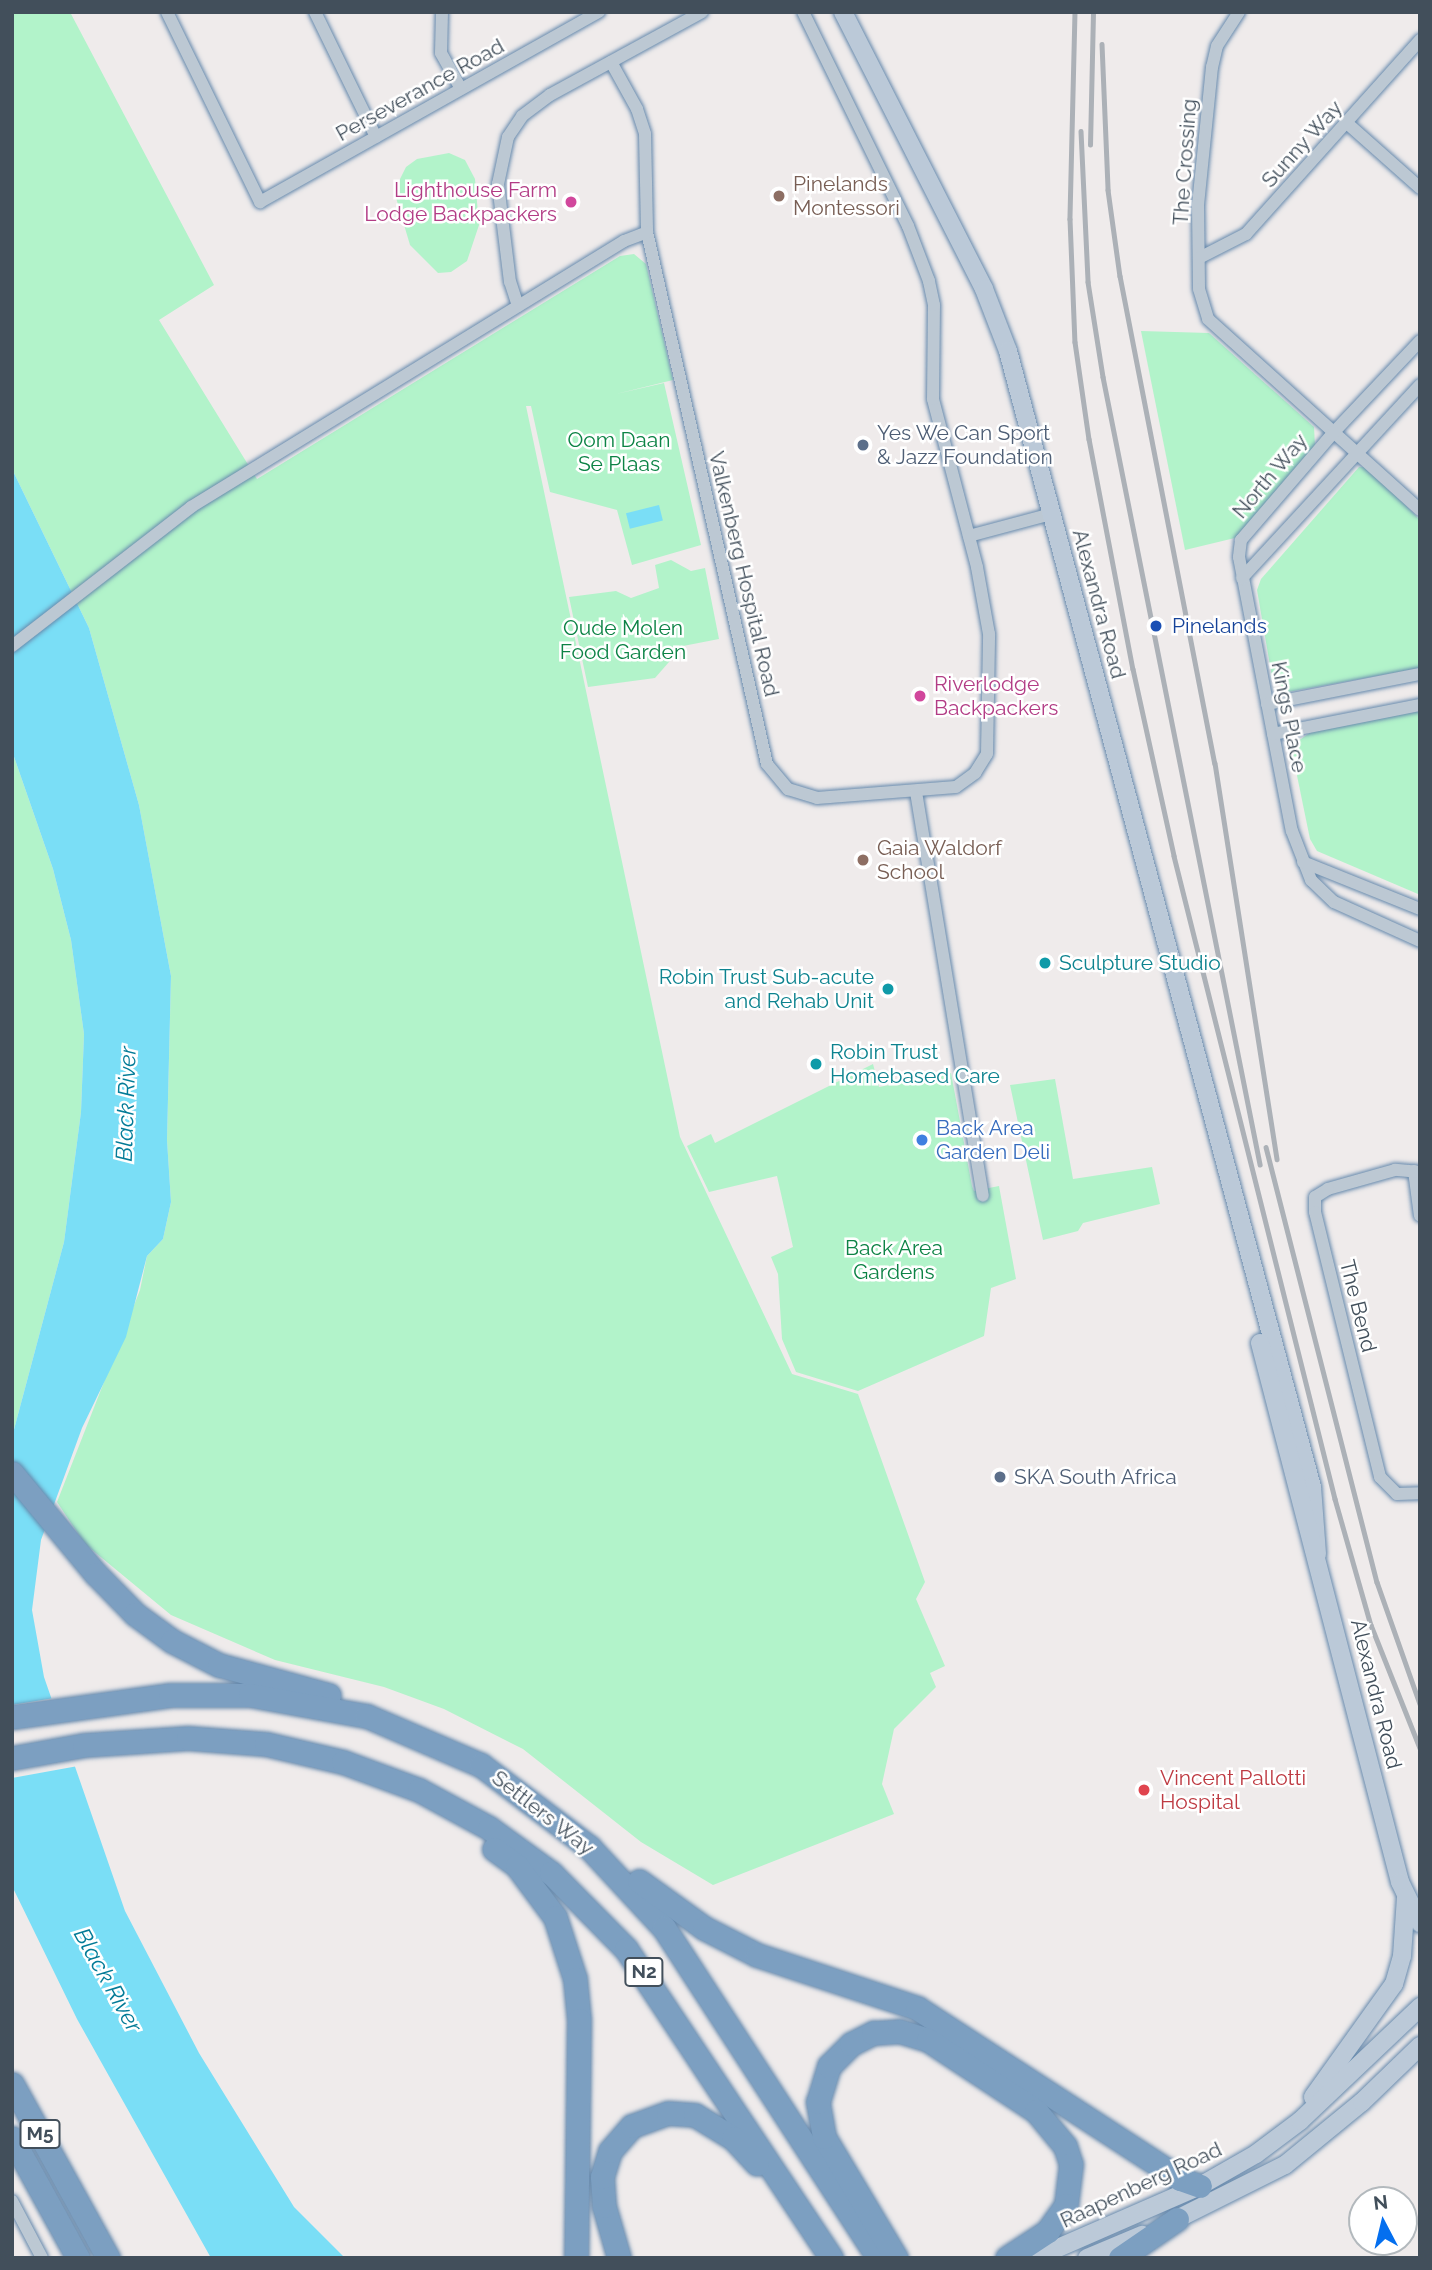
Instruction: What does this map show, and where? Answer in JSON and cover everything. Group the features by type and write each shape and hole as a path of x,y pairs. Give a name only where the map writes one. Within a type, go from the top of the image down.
{"highway":[{"path":"12,1474 80,1556 135,1614 172,1641 219,1665 323,1692 368,1716"},
{"name":"Settlers Way","path":"12,1717 170,1695 250,1695 368,1716 481,1765 589,1847 629,1885 681,1950 878,2258"},
{"name":"Settlers Way","path":"12,1758 84,1745 188,1738 267,1744 344,1762 429,1796 531,1857 607,1927 658,1992 831,2258"},
{"path":"429,1796 517,1866 555,1917 567,1947 579,2020 575,2257"},
{"path":"589,1847 601,1847 660,1899 757,1955 917,2008 1180,2179 1200,2186"},
{"path":"896,2258 824,2137 818,2102 829,2066 851,2044 873,2033 899,2031 928,2040 1036,2111 1065,2146 1071,2164 1066,2205 1048,2231 1007,2258"},
{"name":"M5","path":"12,2084 108,2258"},
{"path":"619,2258 604,2206 602,2177 610,2151 632,2126 668,2113 695,2115 733,2137 798,2207"},
{"name":"M5","path":"12,2138 78,2258"},
{"path":"12,2158 37,2182"},
{"path":"67,2183 118,2258"},
{"path":"1120,2258 1177,2219"}],"street":[{"name":"Perseverance Road","path":"167,12 260,202 598,12"},
{"path":"316,12 376,137"},
{"path":"442,12 441,53 461,89"},
{"path":"518,306 510,282 498,184 503,149 532,108 702,12"},
{"name":"Valkenberg Hospital Road","path":"611,62 637,109 645,134 647,232 767,764 775,778 802,796 916,792 956,787 968,780 982,764 989,742 989,634 969,536 933,399 934,305 922,256 803,12"},
{"name":"Alexandra Road","path":"843,12 996,316 1311,1487 1317,1554 1406,1897 1420,1923"},
{"name":"The Crossing","path":"1239,12 1217,46 1212,67 1198,205 1199,289 1208,319 1420,510"},
{"name":"Sunny Way","path":"1199,258 1246,234 1348,124 1420,40"},
{"path":"1348,124 1420,188"},
{"path":"12,646 191,507 624,241 647,232"},
{"name":"North Way","path":"1242,578 1241,540 1334,432 1420,341"},
{"path":"1242,578 1420,385"},
{"path":"969,536 1051,514"},
{"name":"Kings Place","path":"1242,578 1273,734 1303,862 1318,889 1334,902 1420,941"},
{"path":"1267,704 1420,674"},
{"path":"1273,734 1420,705"},
{"path":"916,792 983,1195"},
{"path":"1303,862 1420,909"},
{"name":"The Bend","path":"1420,1216 1417,1171 1395,1170 1328,1189 1315,1197 1315,1212 1380,1477 1397,1494 1420,1493"},
{"path":"1285,2133 1394,1984 1402,1956 1406,1897"},
{"name":"Raapenberg Road","path":"1035,2258 1200,2186 1285,2133 1420,2007"},
{"name":"Raapenberg Road","path":"1087,2258 1177,2219 1285,2165 1362,2102 1420,2046"},
{"path":"12,2201 42,2258"}],"green space":[{"name":"Oom Daan Se Plaas","path":"12,12 70,12 214,285 159,320 257,479 620,256 634,254 646,264 673,380 616,394 664,383 701,545 632,565 617,510 550,492 531,406 526,406 680,1137 792,1374 858,1394 925,1582 916,1599 945,1666 930,1673 936,1687 894,1729 882,1784 894,1814 713,1885 641,1842 523,1749 444,1709 384,1687 275,1660 171,1615 85,1544 57,1502 140,1290 147,1256 163,1239 171,1202 167,1140 171,976 139,805 89,628 12,469"},
{"path":"449,153 465,160 475,179 479,225 467,261 451,272 438,273 410,245 394,191 406,167 417,159"},
{"path":"1141,331 1209,333 1314,427 1315,446 1239,537 1185,550"},
{"path":"1359,467 1368,467 1420,520 1420,668 1288,692 1272,677 1257,590 1261,579"},
{"name":"Oude Molen Food Garden","path":"671,560 691,571 705,568 719,639 683,646 655,678 588,687 569,597 616,591 631,598 659,588 655,565"},
{"path":"1420,711 1418,894 1317,851 1310,839 1293,756 1298,741 1311,732"},
{"path":"12,751 53,869 71,940 84,1034 81,1112 64,1242 12,1437"},
{"name":"Back Area Gardens","path":"873,1064 879,1087 951,1073 972,1186 974,1191 999,1186 1016,1279 991,1288 984,1336 858,1391 796,1372 782,1339 778,1274 771,1257 793,1247 777,1176 709,1192 687,1146 711,1134 715,1143"},
{"path":"1055,1079 1073,1179 1152,1167 1160,1204 1083,1223 1078,1231 1043,1240 1010,1085"}],"water":[{"name":"Black River","path":"12,469 89,628 139,805 171,976 167,1140 171,1202 163,1239 147,1256 126,1337 82,1428 41,1540 32,1610 44,1677 125,1911 199,2053 294,2207 345,2258 211,2258 77,2019 12,1886 12,1437 64,1242 81,1112 84,1034 71,940 53,869 12,751"},
{"path":"659,505 663,521 630,529 626,513"}],"pier":[{"path":"54,1698 78,1766 12,1778 12,1705"}],"railway":[{"path":"1075,12 1070,219 1075,342 1089,439 1133,669 1174,856 1335,1499 1371,1625 1420,1748"},
{"path":"1090,145 1093,12"},
{"path":"1102,44 1108,190 1120,276 1215,763 1277,1159"},
{"path":"1081,131 1088,282 1103,377 1260,1164"},
{"path":"1266,1147 1377,1582 1420,1704"}],"place":[{"name":"Pinelands Montessori","path":"779,196"},
{"name":"Lighthouse Farm Lodge Backpackers","path":"571,202"},
{"name":"Yes We Can Sport & Jazz Foundation","path":"863,445"},
{"name":"Pinelands","path":"1156,626"},
{"name":"Riverlodge Backpackers","path":"920,696"},
{"name":"Gaia Waldorf School","path":"863,860"},
{"name":"Sculpture Studio","path":"1045,963"},
{"name":"Robin Trust Sub-acute and Rehab Unit","path":"888,989"},
{"name":"Robin Trust Homebased Care","path":"816,1064"},
{"name":"Back Area Garden Deli","path":"922,1140"},
{"name":"SKA South Africa","path":"1000,1477"},
{"name":"Vincent Pallotti Hospital","path":"1144,1790"}]}
